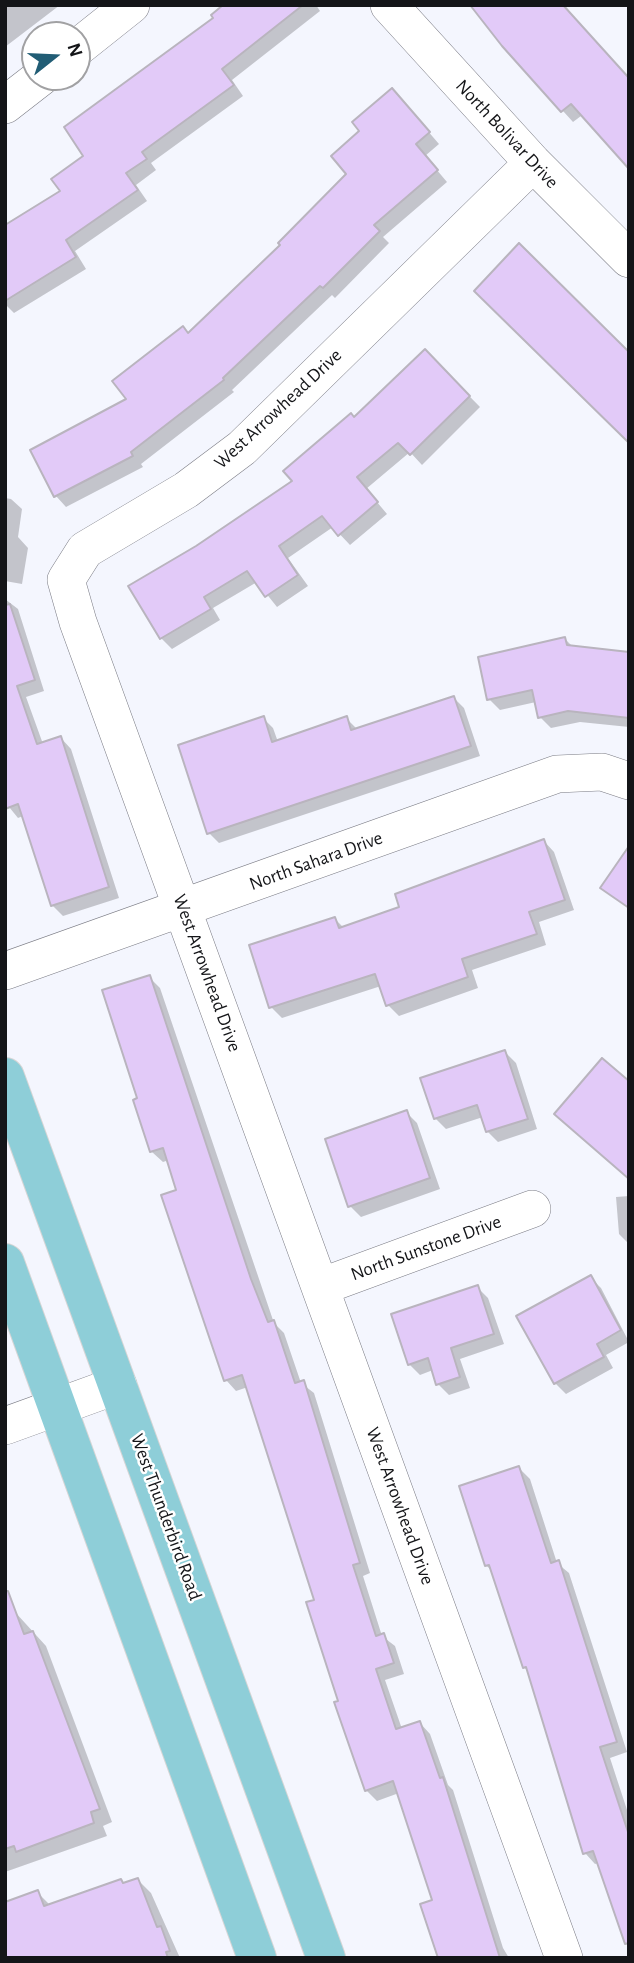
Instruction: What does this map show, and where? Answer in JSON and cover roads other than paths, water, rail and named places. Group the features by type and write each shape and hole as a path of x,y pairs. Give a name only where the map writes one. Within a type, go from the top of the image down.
{"main road":[{"name":"West Thunderbird Road","path":"5,1077 326,1958"},
{"path":"5,1263 257,1958"}],"street":[{"path":"91,37 131,5"},
{"name":"North Bolivar Drive","path":"389,5 533,163 629,260"},
{"path":"5,106 24,91"},
{"name":"West Arrowhead Drive","path":"533,163 242,448 186,490 85,550 66,580 78,622 564,1958"},
{"name":"North Sahara Drive","path":"5,971 557,774 602,772 629,781"},
{"name":"North Sunstone Drive","path":"320,1287 532,1209"},
{"path":"5,1426 118,1385"}]}
